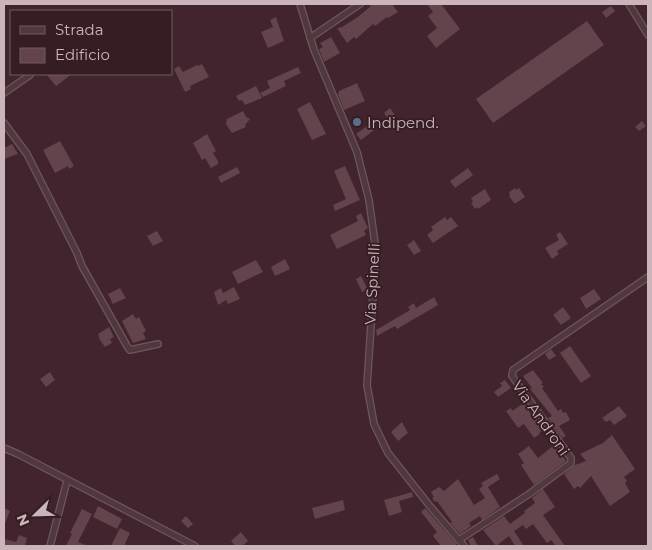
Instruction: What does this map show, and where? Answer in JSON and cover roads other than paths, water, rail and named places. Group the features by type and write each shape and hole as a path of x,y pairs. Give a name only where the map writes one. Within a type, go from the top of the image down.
{"street":[{"name":"Via Spinelli","path":"300,4 310,38 356,152 369,200 376,251 367,385 374,424 388,453 464,546"},
{"path":"310,38 360,4"},
{"path":"629,4 648,35"},
{"path":"4,93 30,75"},
{"path":"4,122 27,154 82,266 126,346 130,350 158,344"},
{"name":"Via Androni","path":"459,540 529,494 570,463 570,458 512,376 514,370 648,277"},
{"path":"4,448 195,546"},
{"path":"50,546 67,481"}],"place":[{"name":"Indipend.","path":"357,122"}]}
